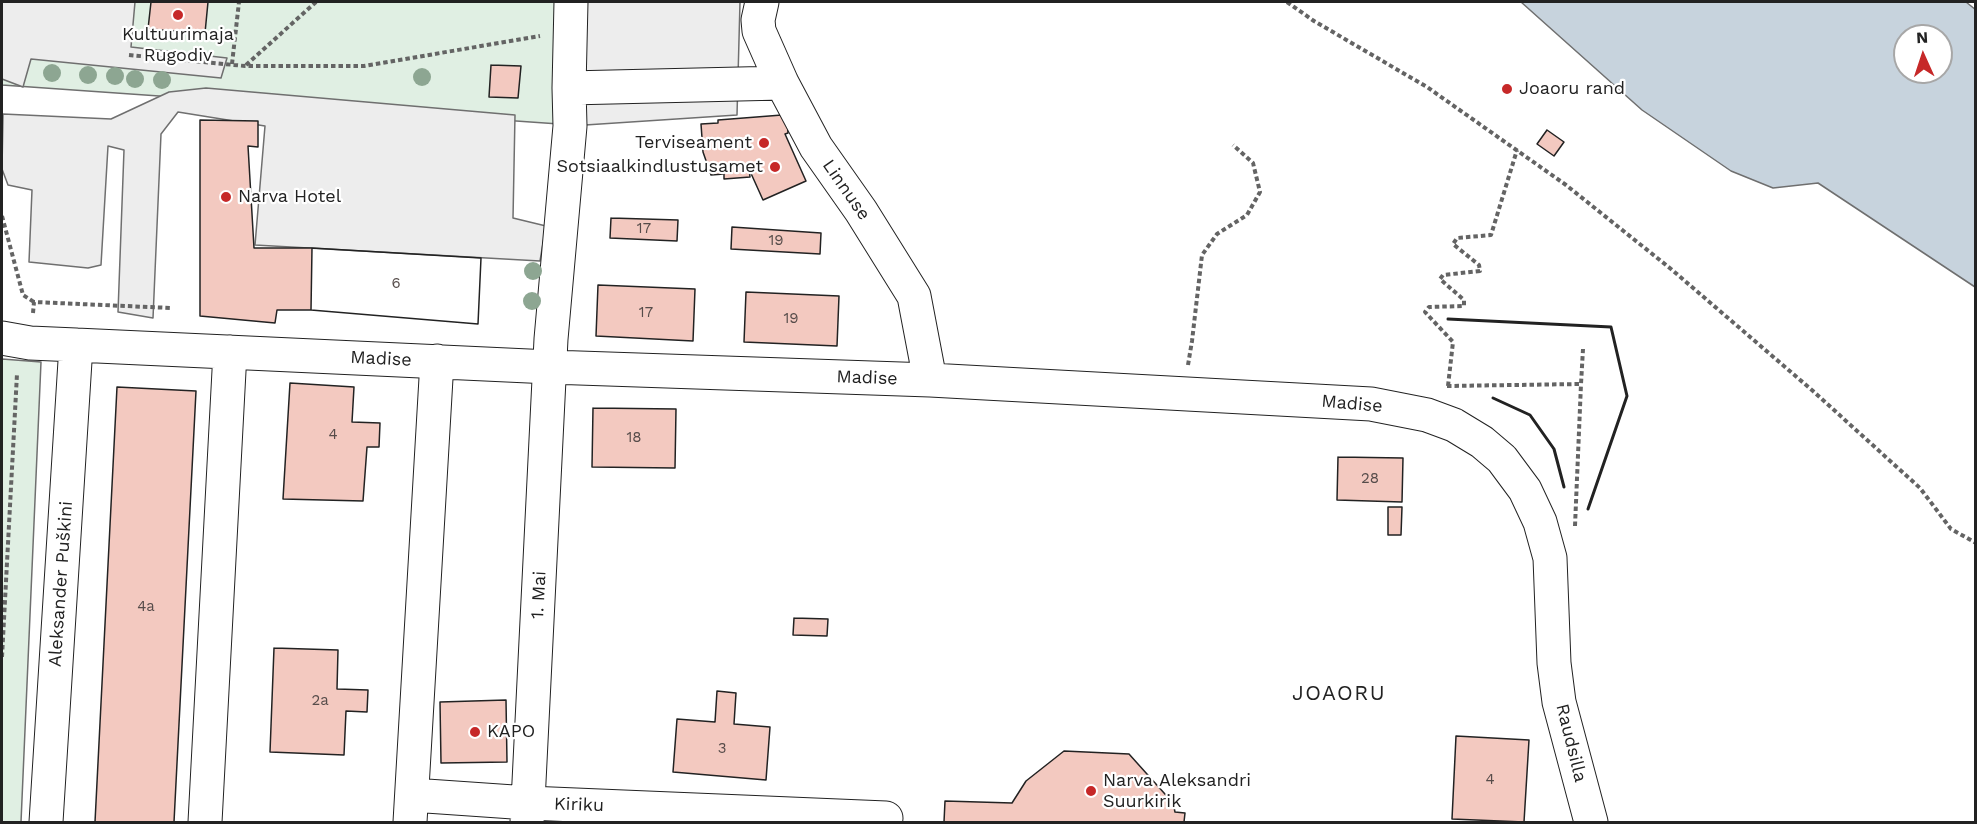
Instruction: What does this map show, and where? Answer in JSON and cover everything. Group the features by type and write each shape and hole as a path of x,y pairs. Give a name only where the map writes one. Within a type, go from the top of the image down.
{"street":[{"name":"Linnuse","path":"762,2 758,20 759,31 782,83 816,147 861,211 914,296 930,380"},
{"name":"1. Mai","path":"528,813 551,339 570,126 571,17"},
{"path":"569,88 738,86 782,83"},
{"name":"Madise","path":"2,338 30,343 550,367 930,380 1371,404 1427,415 1454,425 1482,442 1502,459 1525,490 1540,522 1550,558 1554,663"},
{"name":"Aleksander Puškini","path":"46,822 76,345"},
{"path":"205,822 230,352"},
{"path":"411,809 437,361"},
{"name":"Raudsilla","path":"1554,663 1560,702 1591,822"},
{"name":"Kiriku","path":"411,809 885,818 885,822"}],"path":[{"path":"232,64 239,2"},
{"path":"245,66 316,2"},
{"path":"1287,2 1314,21 1427,87 1566,185 1671,269 1813,391 1920,488 1951,529 1976,543"},
{"path":"129,55 245,66 364,66 485,44 571,17"},
{"path":"1186,372 1202,255 1217,234 1247,214 1260,192 1253,163 1233,145"},
{"path":"1448,386 1453,342 1425,312 1429,308 1464,306 1464,300 1440,279 1443,275 1480,272 1479,265 1454,244 1457,238 1491,235 1517,150"},
{"path":"2,216 23,295 34,302"},
{"path":"1575,533 1582,349"},
{"path":"2,657 17,374"},
{"path":"1437,386 1581,384"}],"green space":[{"path":"2,2 559,2 559,124 2,85"},
{"path":"2,359 41,362 21,822 2,822"}],"shaded area":[{"path":"2,2 135,2 131,47 227,58 221,78 31,59 23,87 2,79"},
{"path":"560,2 740,2 737,115 570,126"},
{"path":"1521,2 1966,2 1976,10 1975,287 1818,183 1773,188 1731,171 1642,110"},
{"path":"206,88 515,115 513,218 546,226 540,261 255,245 265,126 178,112 161,134 153,318 118,312 124,150 108,146 101,265 88,268 29,262 32,190 8,185 2,169 3,114 111,119 169,92"}],"building":[{"name":"Kultuurimaja Rugodiv","path":"151,2 208,2 205,33 148,29"},
{"path":"491,65 521,66 518,98 489,97"},
{"path":"782,115 787,118 788,133 785,134 806,181 763,200 749,169 750,177 724,179 724,174 711,175 703,152 701,124 718,123 718,120"},
{"name":"Narva Hotel","path":"200,120 258,121 258,147 248,146 254,248 312,248 311,310 277,310 275,323 200,316"},
{"path":"1547,130 1564,142 1554,156 1537,144"},
{"path":"611,218 678,220 677,241 610,238"},
{"path":"732,227 821,233 820,254 731,249"},
{"path":"312,248 481,258 478,324 311,310"},
{"path":"312,248 481,258 478,324 311,310"},
{"path":"598,285 695,289 693,341 596,336"},
{"path":"746,292 839,296 837,346 744,342"},
{"path":"290,383 354,387 352,422 380,423 379,447 367,447 363,501 283,499"},
{"path":"117,387 196,391 174,822 95,822"},
{"path":"593,408 676,409 675,468 592,467"},
{"path":"1338,457 1403,458 1402,502 1337,500"},
{"path":"1388,507 1402,507 1401,535 1388,535"},
{"path":"794,618 828,619 827,636 793,635"},
{"path":"274,648 338,650 337,689 368,690 367,712 346,711 344,755 270,752"},
{"path":"717,691 736,693 734,724 770,727 766,780 673,772 677,719 715,722"},
{"path":"506,700 507,762 441,763 440,702"},
{"path":"1456,736 1529,740 1524,822 1452,819"},
{"name":"Narva Aleksandri Suurkirik","path":"1064,751 1129,754 1173,803 1175,812 1185,813 1184,822 944,822 945,801 1012,803 1026,781"}],"wall":[{"path":"1448,319 1611,327 1627,396 1588,509"},
{"path":"1493,398 1530,415 1554,449 1564,487"}],"place":[{"name":"Kultuurimaja Rugodiv","path":"178,15"},
{"name":"Joaoru rand","path":"1507,89"},
{"name":"Terviseament","path":"764,143"},
{"name":"Sotsiaalkindlustusamet","path":"775,167"},
{"name":"Narva Hotel","path":"226,197"},
{"name":"KAPO","path":"475,732"},
{"name":"Narva Aleksandri Suurkirik","path":"1091,791"}],"district":[{"name":"JOAORU","path":"1339,694"}]}
